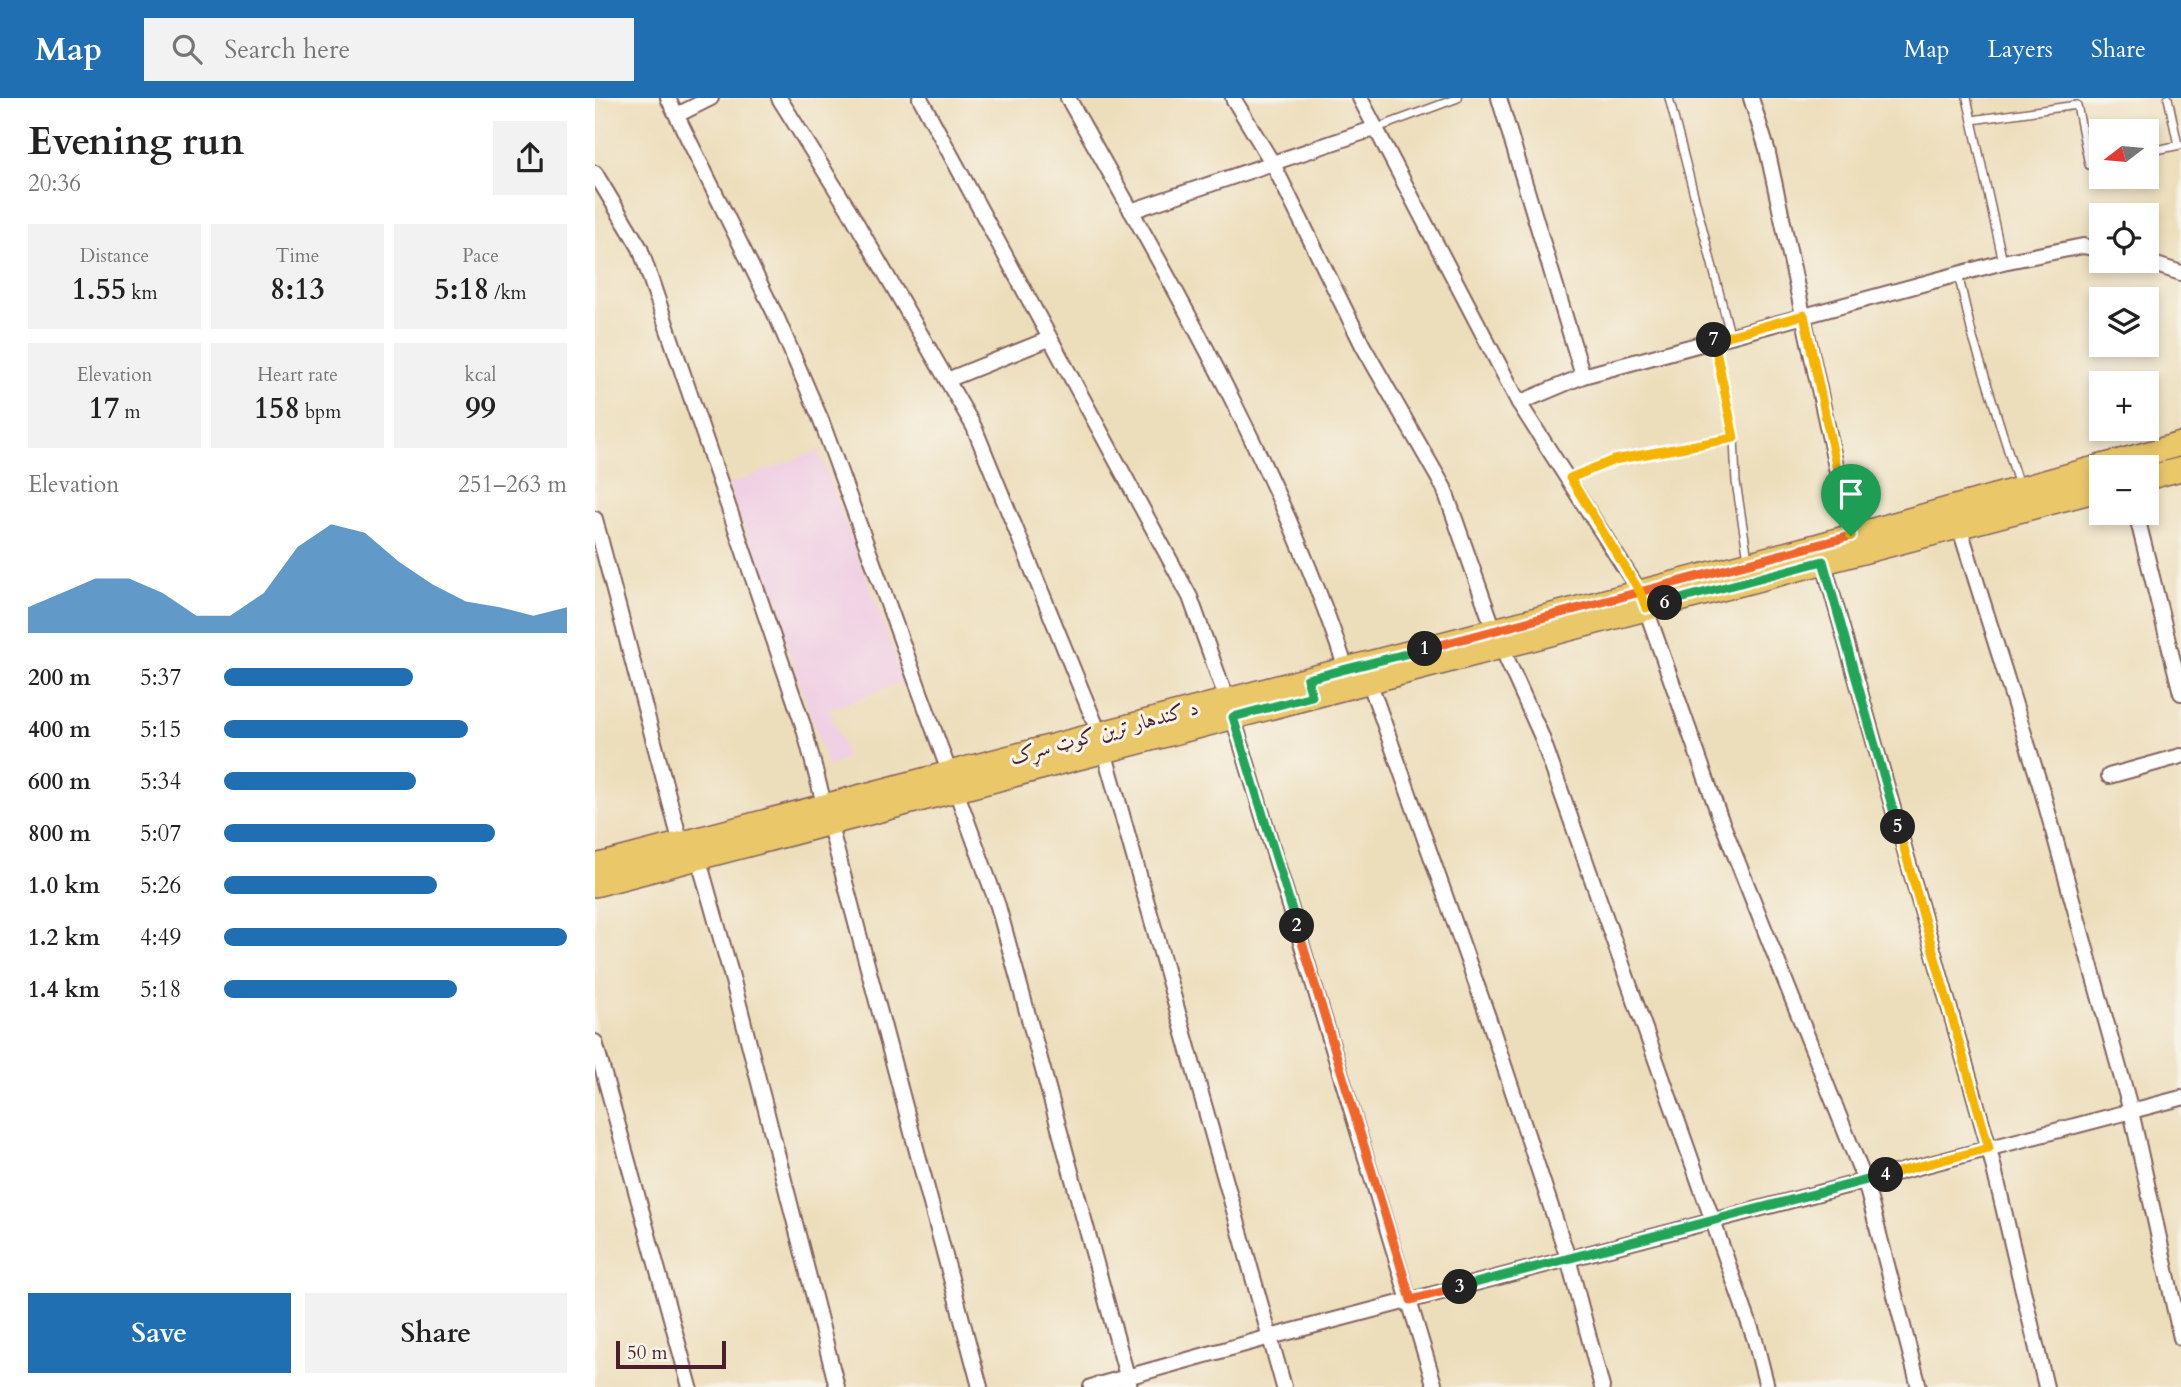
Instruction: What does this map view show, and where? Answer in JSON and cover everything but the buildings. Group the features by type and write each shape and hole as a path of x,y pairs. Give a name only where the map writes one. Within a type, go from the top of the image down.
{"main road":[{"name":"د کندهار ترين کوټ سړک","path":"1643,600 1749,563 2181,444"},
{"path":"2159,475 2181,469"},
{"name":"د کندهار ترين کوټ سړک","path":"1310,687 1346,669 1498,638 1643,600 1823,561 2089,492"},
{"name":"د کندهار ترين کوټ سړک","path":"595,885 689,851 1310,687 1369,681 1498,638"},
{"name":"د کندهار ترين کوټ سړک","path":"595,866 689,851"}],"street":[{"path":"668,98 777,318 821,420 998,906 1129,1382"},
{"path":"677,116 711,98"},
{"path":"779,98 974,427 1101,742 1284,1387"},
{"path":"920,98 1189,597 1230,708 1411,1300 1435,1387"},
{"path":"1068,98 1240,416 1321,593 1346,669"},
{"path":"1233,98 1273,164 1363,346 1444,488 1498,638 1541,735 1755,1340 1767,1387"},
{"path":"1360,98 1519,403 1570,478 1643,600 1719,815 1865,1181 1919,1387"},
{"path":"1499,98 1583,376"},
{"path":"1751,98 1767,149 1851,536"},
{"path":"1131,211 1375,128"},
{"path":"595,173 640,248 803,725 829,814 980,1387"},
{"path":"1519,403 1583,376 1730,334 2003,262 2083,246 2089,247"},
{"path":"2159,266 2181,273"},
{"path":"947,380 1049,339"},
{"path":"595,520 689,851 733,981 837,1387"},
{"path":"2139,525 2181,693"},
{"path":"1959,526 2042,791 2131,1111 2181,1338"},
{"path":"1823,561 1989,1148 2046,1387"},
{"path":"1369,681 1488,1017 1568,1258 1602,1387"},
{"path":"2109,776 2181,756"},
{"path":"595,1042 653,1244 690,1387"},
{"path":"1091,1387 1129,1382 1270,1337 2181,1098"}],"lane":[{"path":"1375,128 1458,98"},
{"path":"1669,98 1730,334"},
{"path":"1968,98 2003,262"},
{"path":"2159,149 2180,145 2168,98"},
{"path":"1972,120 2077,105 2089,165"},
{"path":"1958,274 1973,338 2020,490"},
{"path":"1713,339 1734,438 1736,482 1749,563"},
{"path":"1570,478 1614,460 1734,438"}],"shaded area":[{"path":"819,450 905,681 830,709 847,758 828,767 777,615 728,485"}],"route":[{"path":"1851,536 1804,315 1713,339 1734,438 1614,460 1570,478 1640,592 1646,608 1823,561 1989,1148 1411,1300 1233,717 1312,696 1307,679 1363,665 1494,630 1640,592 1749,563 1819,545 1851,536"}]}
